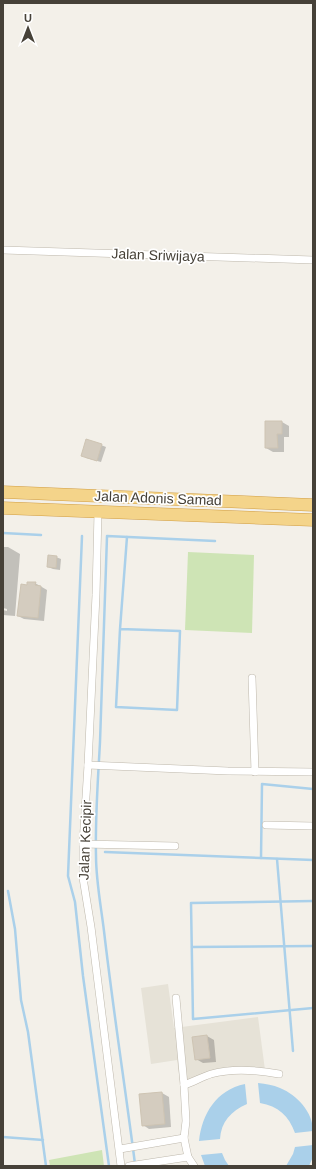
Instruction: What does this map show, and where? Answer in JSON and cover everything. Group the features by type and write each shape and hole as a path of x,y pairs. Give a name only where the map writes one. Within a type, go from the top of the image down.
{"highway":[{"name":"Jalan Adonis Samad","path":"3,492 313,504"},
{"path":"298,520 299,504"},
{"path":"3,508 313,520"}],"street":[{"name":"Jalan Sriwijaya","path":"3,250 313,260"},
{"name":"Jalan Kecipir","path":"98,512 92,765 83,844 83,878 91,927 121,1166"},
{"path":"252,678 255,772"},
{"path":"92,765 255,772 313,772"},
{"path":"266,825 313,826"},
{"path":"83,844 175,846"},
{"path":"176,998 184,1085 186,1121 184,1138 188,1157 194,1166"},
{"path":"184,1085 211,1074 235,1071 258,1071 279,1074"},
{"path":"120,1149 184,1138"},
{"path":"129,1166 188,1157"}],"shaded area":[{"path":"168,984 174,1028 258,1017 265,1070 180,1081 177,1060 151,1064 141,988"}],"green space":[{"path":"188,552 254,555 252,633 185,630"},
{"path":"102,1150 104,1166 50,1166 49,1160"}],"water":[{"path":"258,1083 280,1088 298,1100 303,1105 310,1117 313,1131 295,1133 290,1122 282,1113 266,1104 260,1103"},
{"path":"245,1084 247,1104 236,1110 228,1118 222,1127 220,1139 199,1141 203,1122 212,1105 226,1092"},
{"path":"313,1145 313,1157 309,1166 286,1166 295,1147"},
{"path":"222,1153 229,1166 205,1166 201,1155"}],"building":[{"path":"265,421 282,421 282,434 277,434 278,448 265,448"},
{"path":"86,439 102,444 97,461 81,456"},
{"path":"48,555 57,556 56,568 47,567"},
{"path":"27,582 36,582 35,585 41,586 38,618 17,616 21,584 27,585"},
{"path":"207,1035 210,1058 195,1060 192,1037"},
{"path":"162,1092 165,1124 142,1126 139,1094"}],"waterway":[{"path":"3,533 41,535"},
{"path":"82,536 68,876 75,902 83,976 109,1166"},
{"path":"135,1164 96,865 96,813 107,536 215,541"},
{"path":"120,629 180,631 177,710 116,707 120,629 127,537"},
{"path":"261,858 262,784 313,789"},
{"path":"105,852 313,860"},
{"path":"277,859 293,1051"},
{"path":"8,891 15,929 21,1000 28,1032 46,1166"},
{"path":"313,901 191,903 193,1019 313,1008"},
{"path":"192,947 313,946"},
{"path":"3,1137 43,1140"}]}
